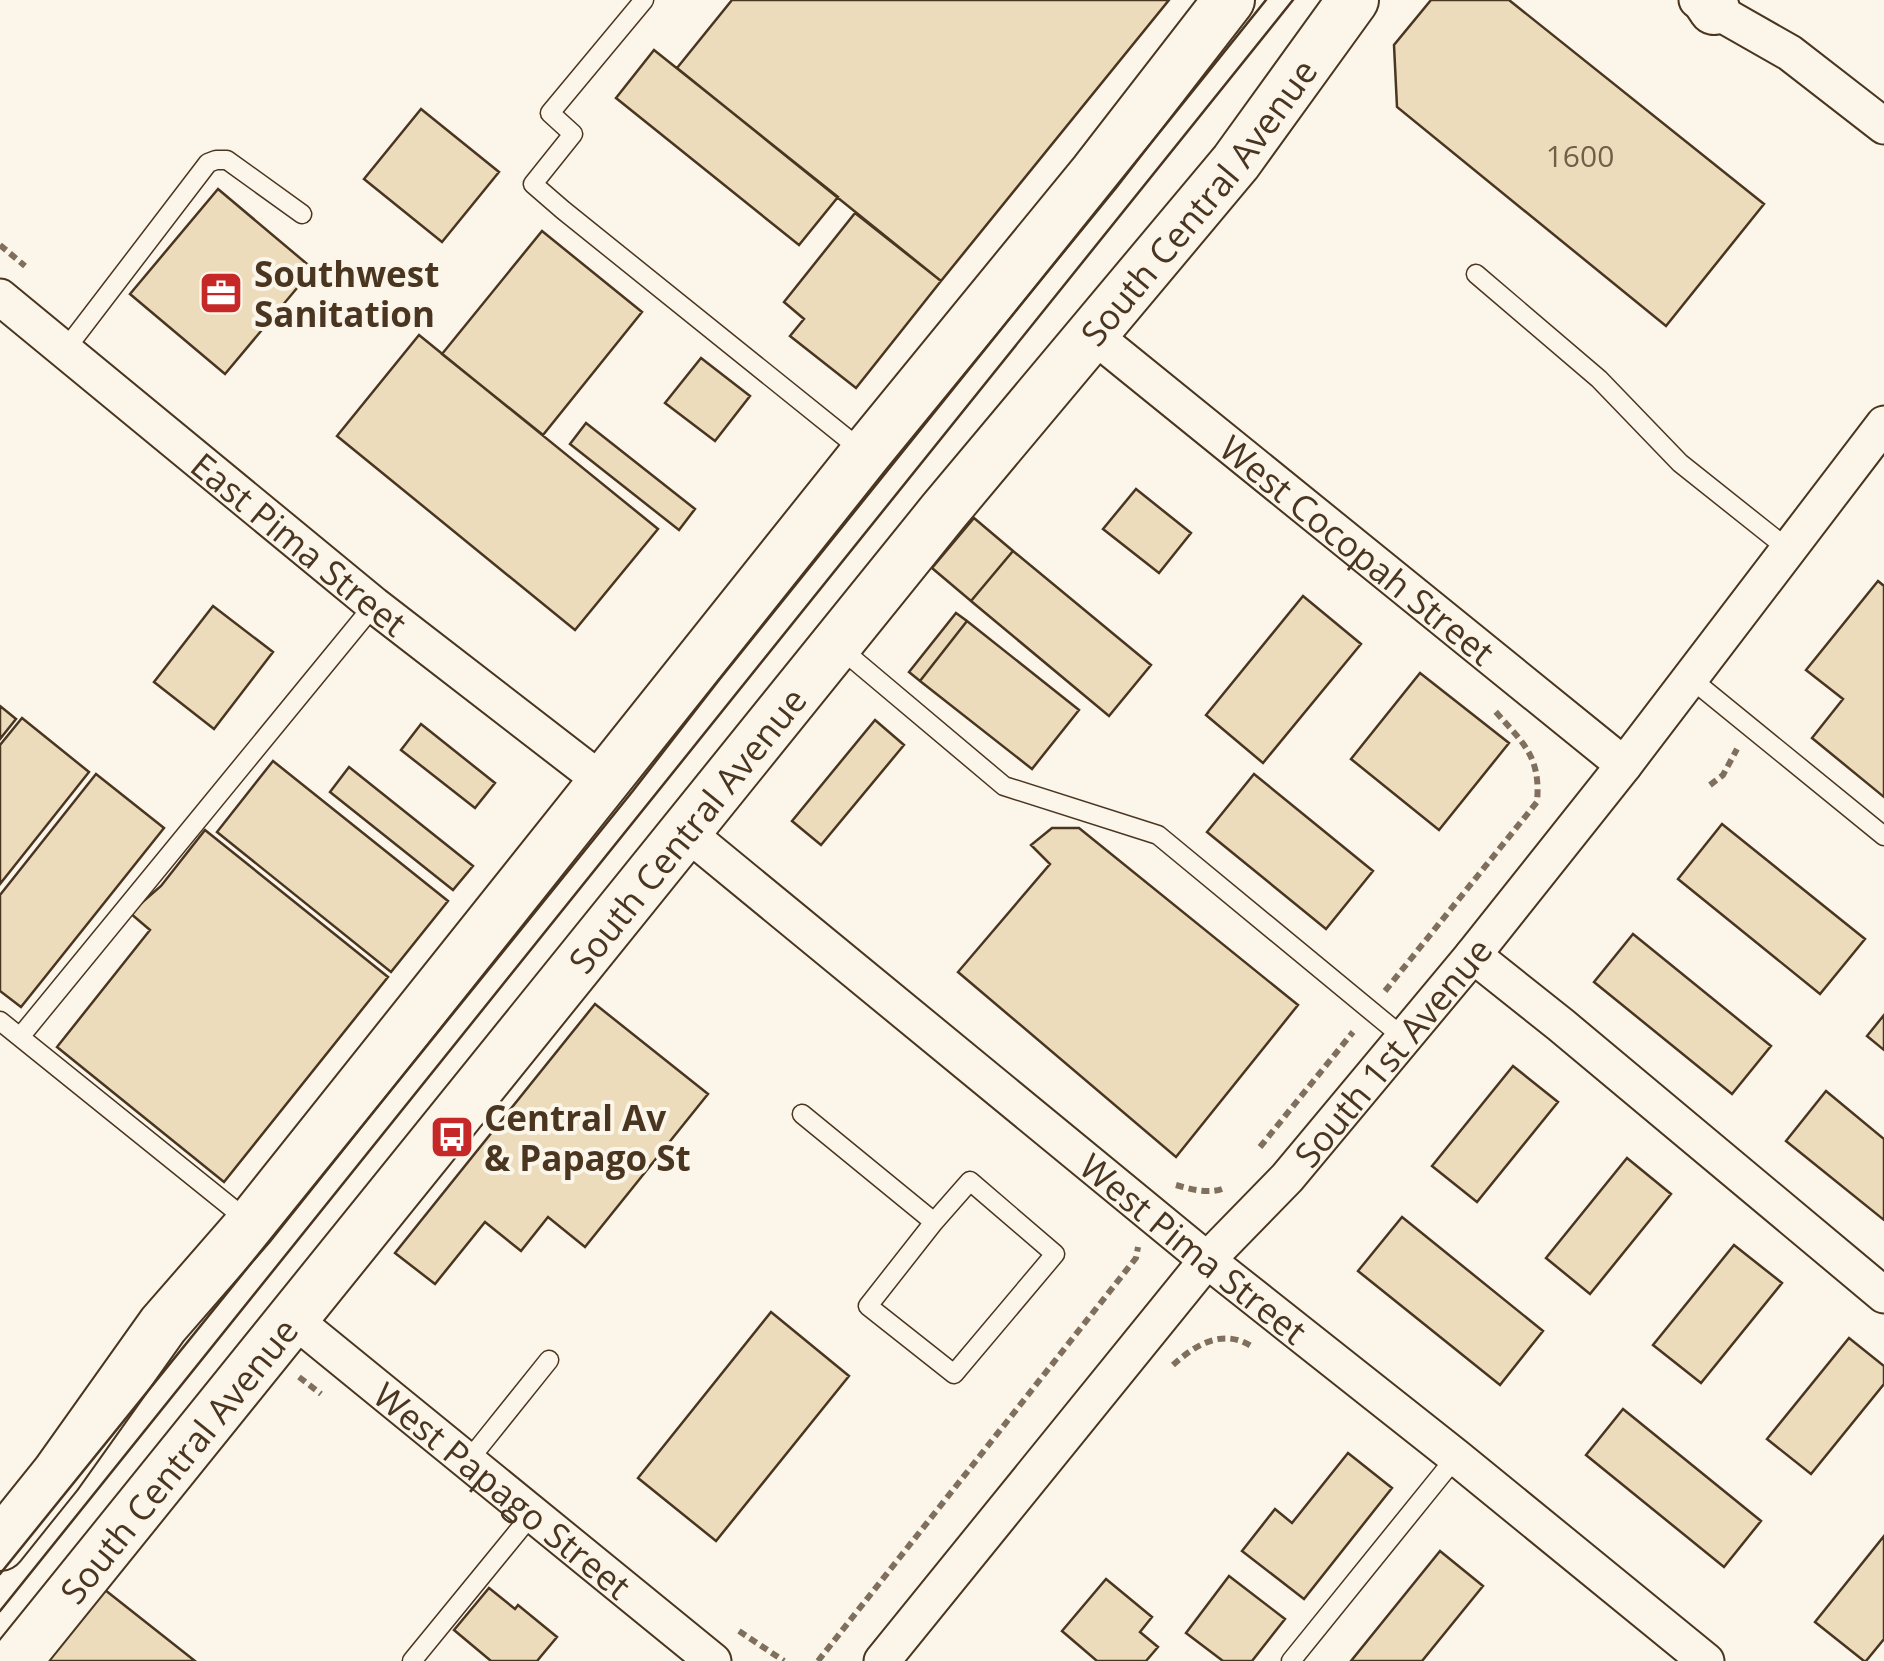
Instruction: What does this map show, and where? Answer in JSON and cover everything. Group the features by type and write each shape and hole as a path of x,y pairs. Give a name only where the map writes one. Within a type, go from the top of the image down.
{"main road":[{"path":"0,1546 57,1474 163,1325 252,1224 866,453 1095,173 1229,0"},
{"name":"South Central Avenue","path":"16,1661 836,644 1236,162 1353,0"}],"street":[{"path":"1712,2 1790,53 1884,126"},
{"name":"East Pima Street","path":"0,297 374,605 603,782"},
{"name":"West Cocopah Street","path":"1092,334 1624,765"},
{"name":"South 1st Avenue","path":"882,1661 1206,1260 1288,1178 1474,955 1788,549 1879,440"},
{"name":"West Pima Street","path":"685,832 1206,1260 1706,1661"},
{"path":"1474,955 1884,1295"},
{"name":"West Papago Street","path":"292,1318 713,1661"}],"lane":[{"path":"644,0 550,113 573,134 533,184 866,453"},
{"path":"64,350 208,163 227,160 302,214"},
{"path":"1476,274 1599,380 1680,462 1788,549"},
{"path":"20,1037 374,605"},
{"path":"836,644 1004,786 1158,835 1404,1038"},
{"path":"1690,678 1884,836"},
{"path":"0,1021 252,1224"},
{"path":"802,1114 934,1222"},
{"path":"970,1181 1055,1254 954,1374 868,1306 934,1222 970,1181"},
{"path":"468,1461 549,1360"},
{"path":"1291,1661 1456,1457"},
{"path":"412,1661 532,1514"}],"path":[{"path":"1710,785 1723,776 1739,744 1739,718"},
{"path":"1210,1200 1211,1190"}],"building":[{"path":"732,0 1169,0 941,281 677,68"},
{"path":"1431,0 1509,0 1764,204 1666,326 1397,107 1394,45"},
{"path":"654,50 838,197 799,245 616,98"},
{"path":"421,109 499,172 442,242 364,179"},
{"path":"218,189 313,269 225,374 130,294"},
{"path":"855,213 941,281 856,388 790,336 804,319 784,302"},
{"path":"542,231 642,312 543,435 442,354"},
{"path":"419,335 658,529 575,630 337,436"},
{"path":"701,358 750,396 715,441 665,403"},
{"path":"586,423 695,509 679,530 570,444"},
{"path":"1136,489 1191,533 1159,573 1103,529"},
{"path":"974,518 1013,551 971,601 932,568"},
{"path":"1013,551 1151,665 1109,716 971,601"},
{"path":"1878,581 1884,586 1884,797 1812,738 1843,699 1806,670"},
{"path":"1303,596 1361,644 1263,763 1206,715"},
{"path":"213,606 273,652 214,729 154,682"},
{"path":"956,613 967,621 920,681 909,672"},
{"path":"967,621 1079,710 1032,769 920,681"},
{"path":"1420,673 1509,743 1439,830 1351,759"},
{"path":"0,706 16,719 0,739"},
{"path":"22,718 89,772 0,884 0,745"},
{"path":"875,720 904,745 821,845 792,821"},
{"path":"421,724 495,783 475,808 401,750"},
{"path":"273,761 448,901 391,972 217,832"},
{"path":"349,767 473,866 453,890 330,792"},
{"path":"96,774 164,828 21,1007 0,991 0,895"},
{"path":"1254,774 1373,871 1326,929 1207,832"},
{"path":"1722,824 1865,939 1820,994 1678,879"},
{"path":"1052,828 1079,828 1298,1005 1176,1157 958,972 1050,864 1031,845"},
{"path":"205,830 388,977 224,1182 57,1047 150,930 130,913 161,886"},
{"path":"1633,934 1771,1046 1732,1094 1594,982"},
{"path":"595,1004 708,1094 585,1247 548,1217 521,1251 485,1222 435,1284 395,1253"},
{"path":"1884,1015 1884,1050 1867,1036"},
{"path":"1513,1066 1558,1102 1477,1202 1432,1166"},
{"path":"1826,1091 1884,1139 1884,1220 1786,1141"},
{"path":"1627,1158 1671,1194 1590,1294 1546,1258"},
{"path":"1402,1217 1543,1331 1500,1385 1358,1271"},
{"path":"1734,1245 1782,1283 1701,1383 1653,1345"},
{"path":"771,1312 849,1376 716,1541 638,1478"},
{"path":"1849,1338 1884,1366 1884,1384 1811,1474 1767,1439"},
{"path":"1623,1409 1761,1521 1724,1567 1586,1455"},
{"path":"1348,1453 1392,1488 1304,1599 1242,1551 1275,1509 1292,1523"},
{"path":"1884,1536 1884,1639 1864,1661 1815,1622"},
{"path":"1440,1551 1483,1586 1422,1661 1351,1661"},
{"path":"1229,1576 1285,1619 1252,1661 1223,1661 1186,1633"},
{"path":"1106,1579 1152,1617 1140,1632 1158,1647 1146,1661 1097,1661 1062,1631"},
{"path":"100,1586 195,1661 40,1661"},
{"path":"489,1588 515,1609 518,1605 557,1637 537,1661 491,1661 454,1630"}],"tram line":[{"path":"0,1574 1266,0"},
{"path":"0,1611 1293,0"}],"place":[{"name":"Southwest Sanitation","path":"221,293"},
{"name":"Central Av & Papago St","path":"452,1137"}]}
